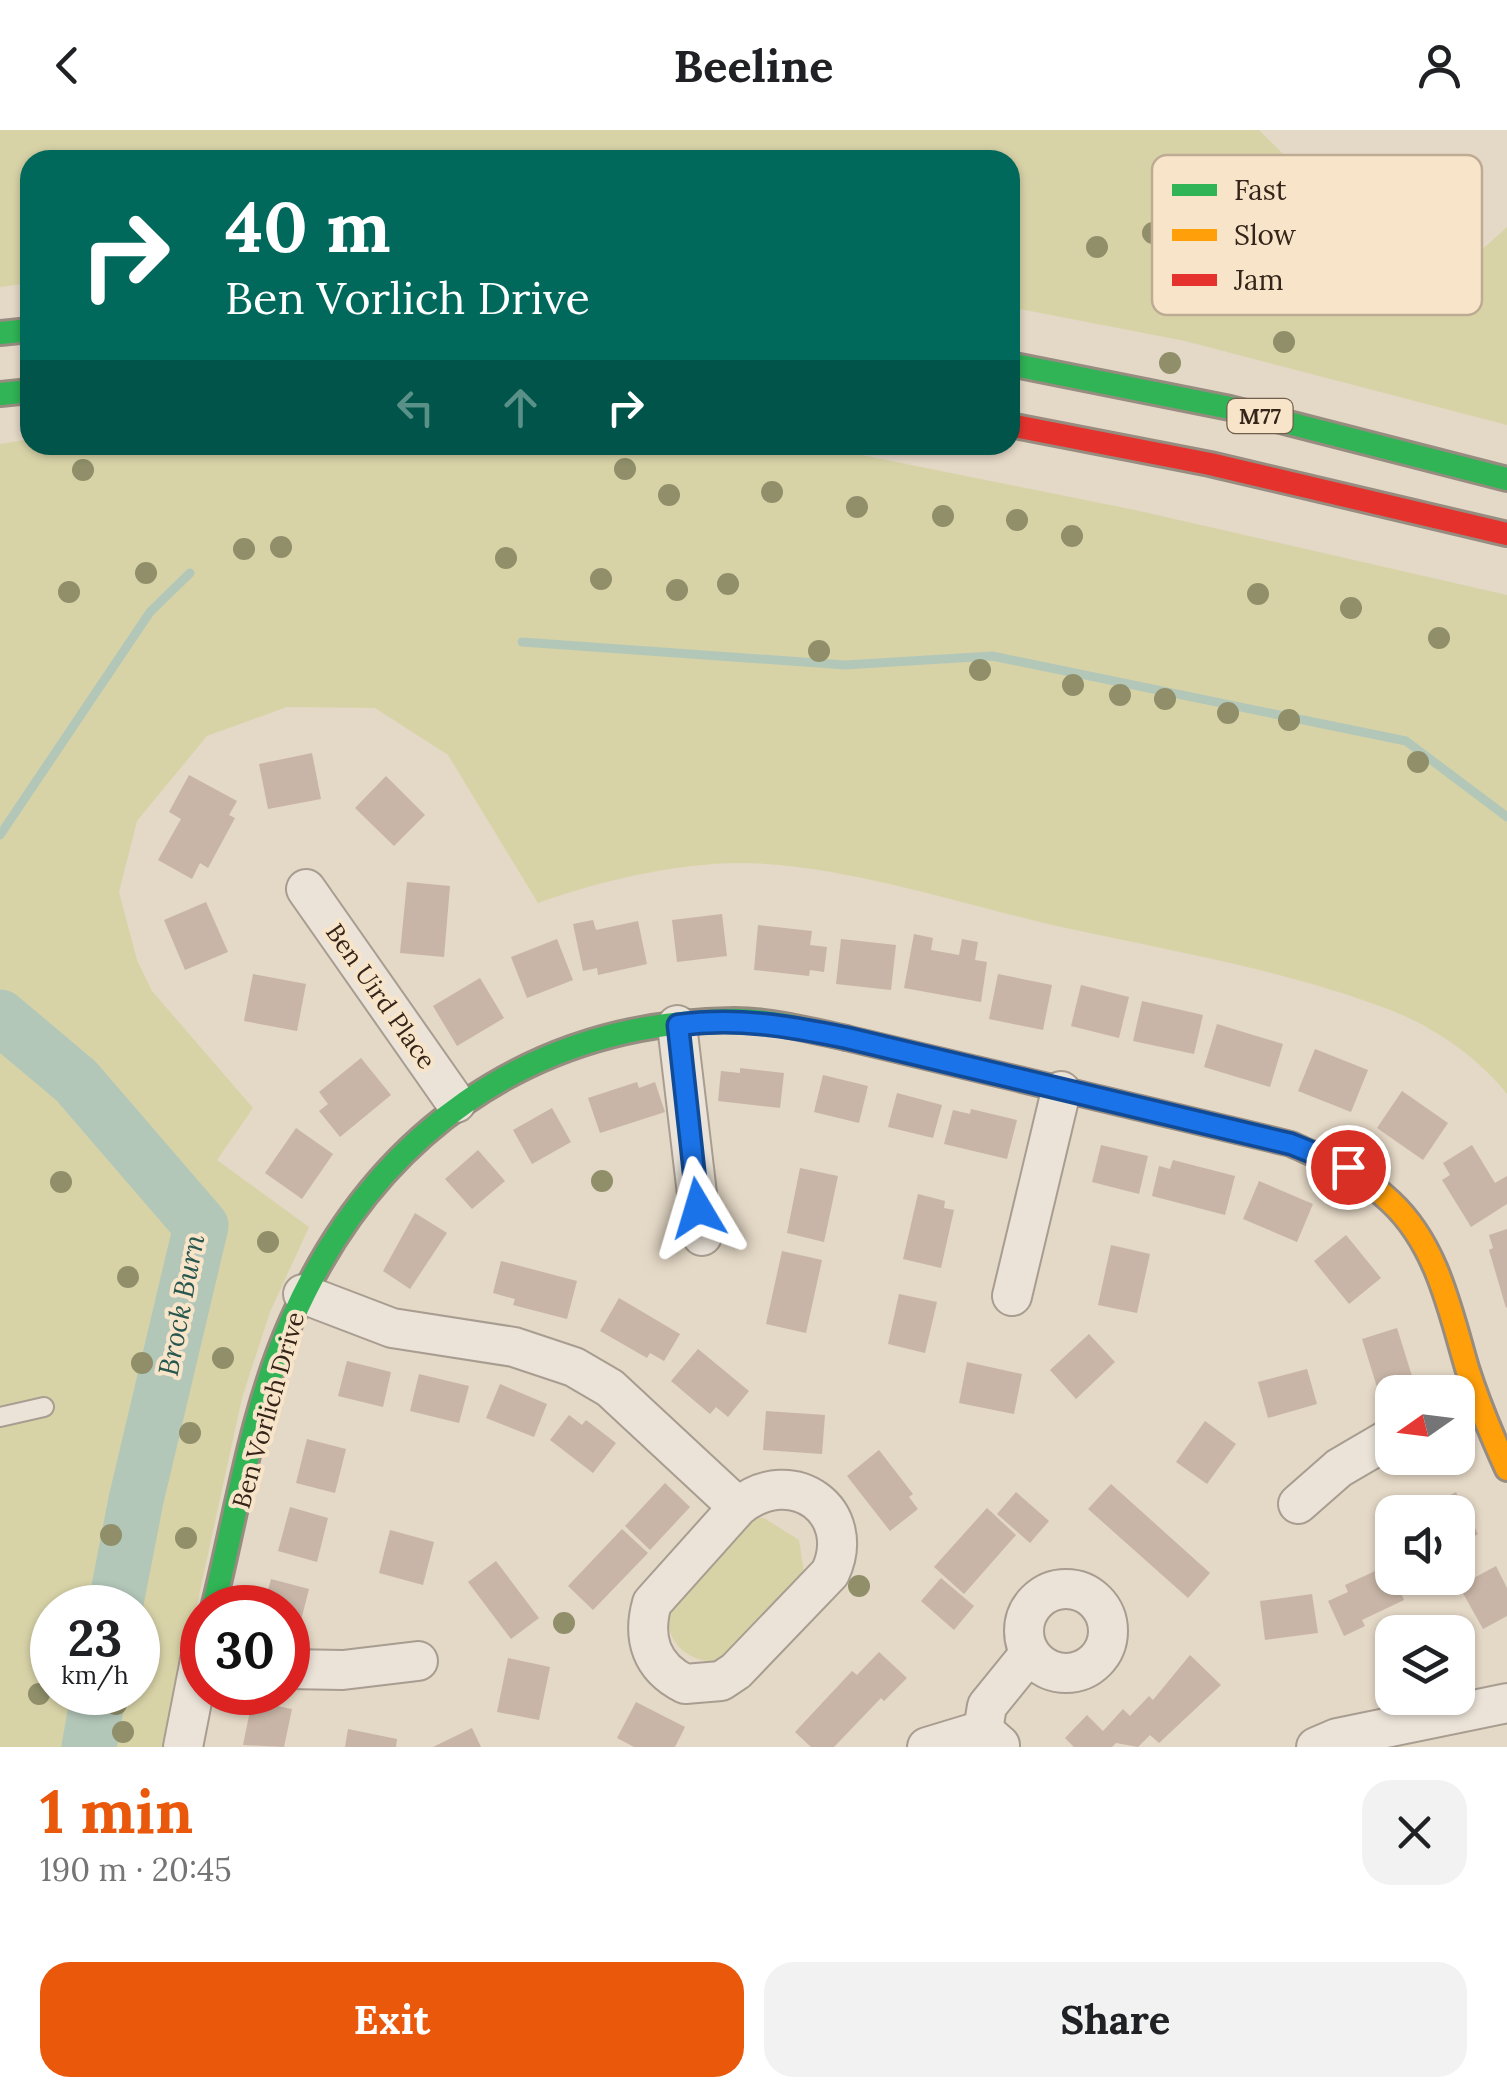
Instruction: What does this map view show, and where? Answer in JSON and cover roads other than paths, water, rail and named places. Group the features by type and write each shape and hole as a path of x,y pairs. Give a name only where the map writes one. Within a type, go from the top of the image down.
{"main road":[{"name":"M77","path":"1020,366 1212,404 1507,479"},
{"name":"M77","path":"1020,427 1228,468 1507,534"},
{"name":"Ben Vorlich Drive","path":"220,1585 278,1356 328,1242 361,1194 456,1103 511,1071 612,1034 737,1020 794,1027 1291,1144 1348,1167 1406,1218 1428,1250 1462,1336 1465,1375"},
{"name":"Ben Vorlich Drive","path":"1475,1421 1507,1469"}],"street":[{"name":"Ben Uird Place","path":"306,889 456,1103"},
{"path":"678,1025 702,1236"},
{"path":"1012,1296 1061,1092"},
{"path":"303,1294 392,1328 514,1347 574,1367 610,1388 738,1508"},
{"path":"1298,1504 1339,1468 1375,1447"},
{"path":"771,1488 804,1492 831,1521 838,1556 830,1573 736,1672 721,1680 685,1684 659,1667 652,1655 648,1641 649,1612 652,1603 738,1508 758,1492 771,1488"},
{"path":"927,1747 992,1738 987,1706 1030,1653"},
{"path":"310,1669 343,1670 418,1661"},
{"path":"1331,1744 1495,1713"},
{"path":"183,1747 189,1715"}],"lane":[{"path":"0,1418 44,1408"}],"waterway":[{"path":"0,835 150,612 190,573"},
{"path":"522,642 845,665 992,656 1406,741 1507,817"},
{"name":"Brock Burn","path":"0,1017 76,1081 201,1226 119,1585"},
{"name":"Brock Burn","path":"89,1747 95,1715"}]}
